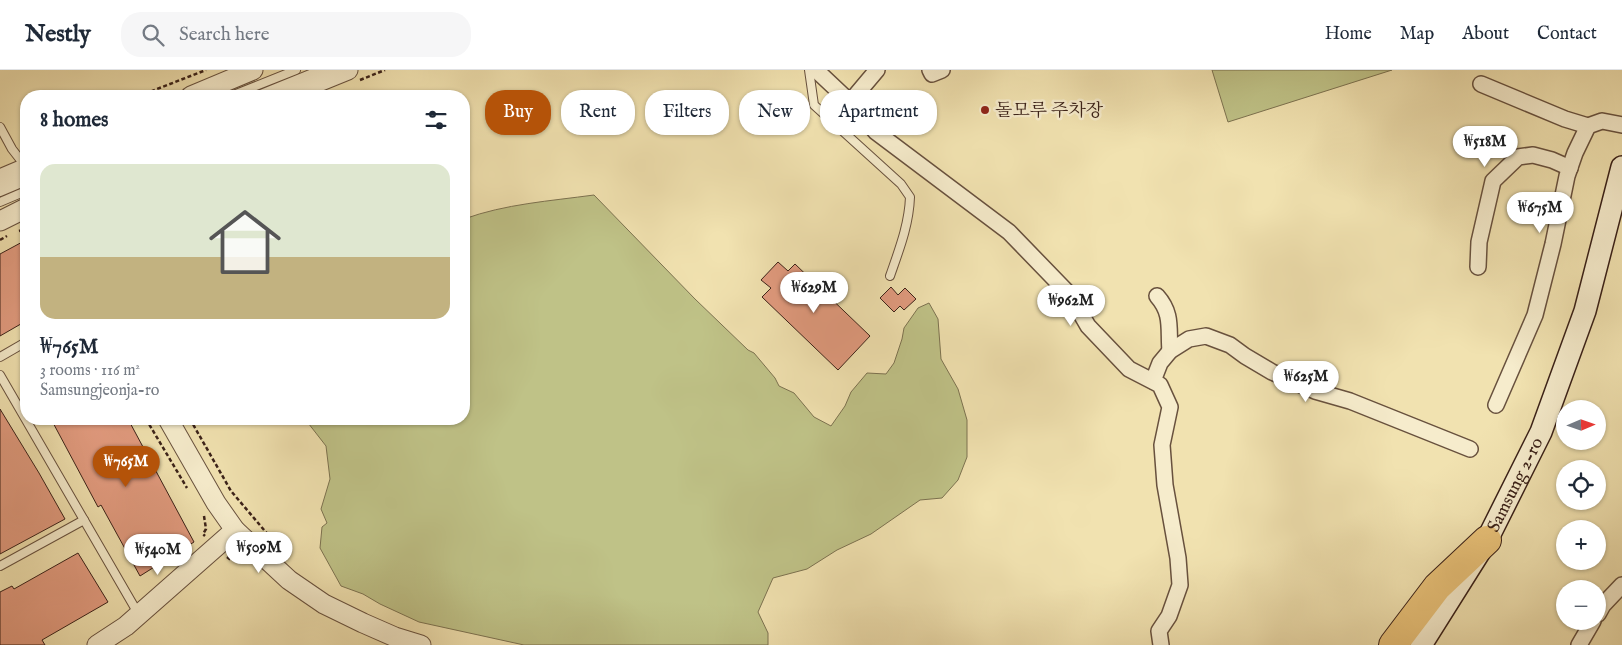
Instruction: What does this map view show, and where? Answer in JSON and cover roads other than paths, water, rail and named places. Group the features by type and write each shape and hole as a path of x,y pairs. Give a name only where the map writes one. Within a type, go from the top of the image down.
{"highway":[{"path":"1393,645 1437,587 1487,540"}],"main road":[{"name":"Samsung 2-ro","path":"1421,645 1487,540 1541,432 1585,311 1622,167"}],"street":[{"path":"205,90 253,70"},
{"path":"299,90 348,70"},
{"path":"816,70 837,90"},
{"path":"860,90 877,70"},
{"path":"930,70 932,74 942,70"},
{"path":"1481,84 1565,119 1588,126 1602,121 1622,125"},
{"path":"1496,405 1535,315 1570,168 1588,126"},
{"path":"880,135 1009,232 1070,295 1088,326 1129,369 1160,384 1170,407 1162,445 1165,485 1178,558 1180,585 1169,616 1159,631 1161,645"},
{"path":"1478,267 1479,242 1493,181 1518,157 1533,155 1552,160 1570,168"},
{"path":"0,179 20,171"},
{"path":"0,222 20,211"},
{"path":"1157,296 1162,302 1169,318 1170,351"},
{"path":"1153,381 1160,363 1170,351 1189,339 1206,336 1230,345 1272,372 1315,391 1350,401 1470,449"},
{"path":"171,425 216,503 235,530 289,580 324,604 395,637 422,645"},
{"path":"97,645 126,626 235,530"},
{"path":"1606,602 1622,585"},
{"path":"1579,645 1588,630"}],"lane":[{"path":"246,90 296,70"},
{"path":"271,90 320,70"},
{"path":"809,70 814,105 900,184 910,197 909,216 905,232 890,276"},
{"path":"0,127 20,160"},
{"path":"0,192 20,184"},
{"path":"0,202 20,194"},
{"path":"0,357 20,345"},
{"path":"0,375 20,410"},
{"path":"29,425 139,614"},
{"path":"0,566 84,520"}],"place":[{"name":"돌모루 주차장","path":"985,110"}]}
